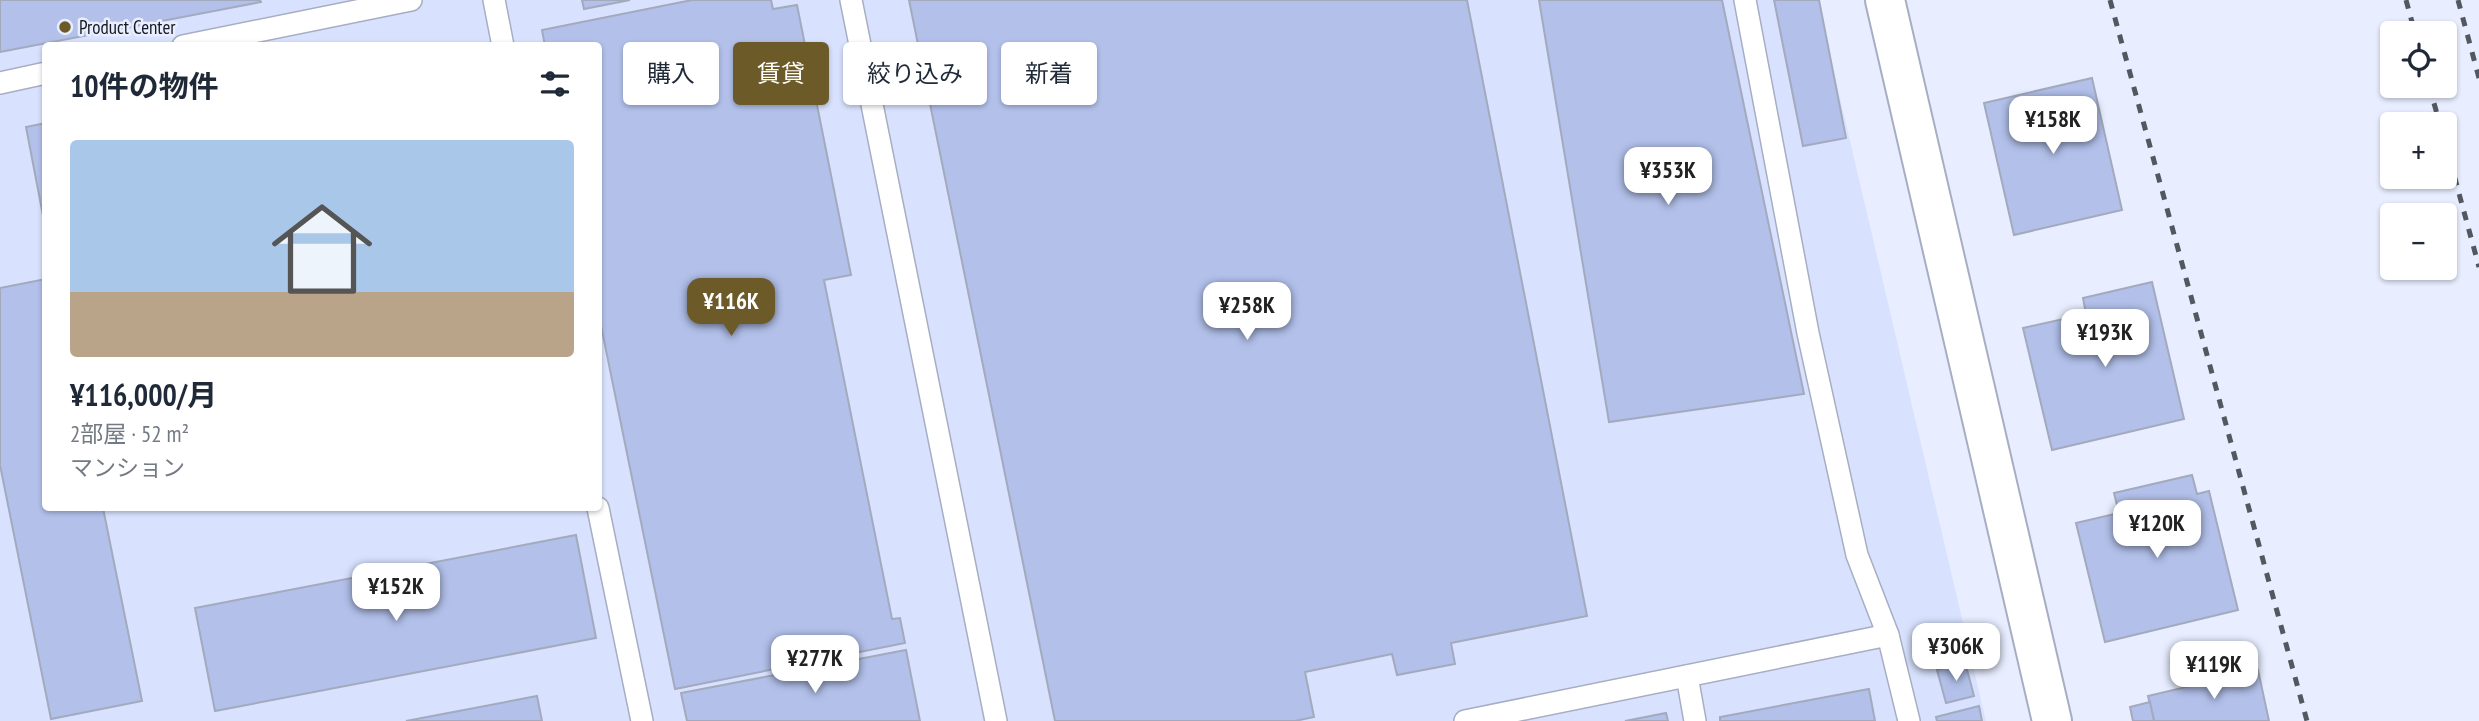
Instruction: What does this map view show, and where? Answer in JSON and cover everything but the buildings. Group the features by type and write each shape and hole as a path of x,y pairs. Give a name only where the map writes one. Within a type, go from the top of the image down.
{"street":[{"path":"1885,0 2052,721"}],"lane":[{"path":"203,42 411,0"},
{"path":"494,0 502,42"},
{"path":"851,0 996,721"},
{"path":"1745,0 1808,332 1857,555 1888,635 1909,721"},
{"path":"0,83 42,74"},
{"path":"599,511 642,721"},
{"path":"1465,721 1888,635"},
{"path":"1687,676 1695,721"}],"shaded area":[{"path":"0,0 1817,0 1986,721 0,721"}],"railway":[{"path":"2110,0 2307,721"},
{"path":"2406,0 2412,21"},
{"path":"2458,0 2479,78"},
{"path":"2432,98 2437,112"},
{"path":"2457,186 2479,267"}],"place":[{"name":"Product Center","path":"65,27"}]}
